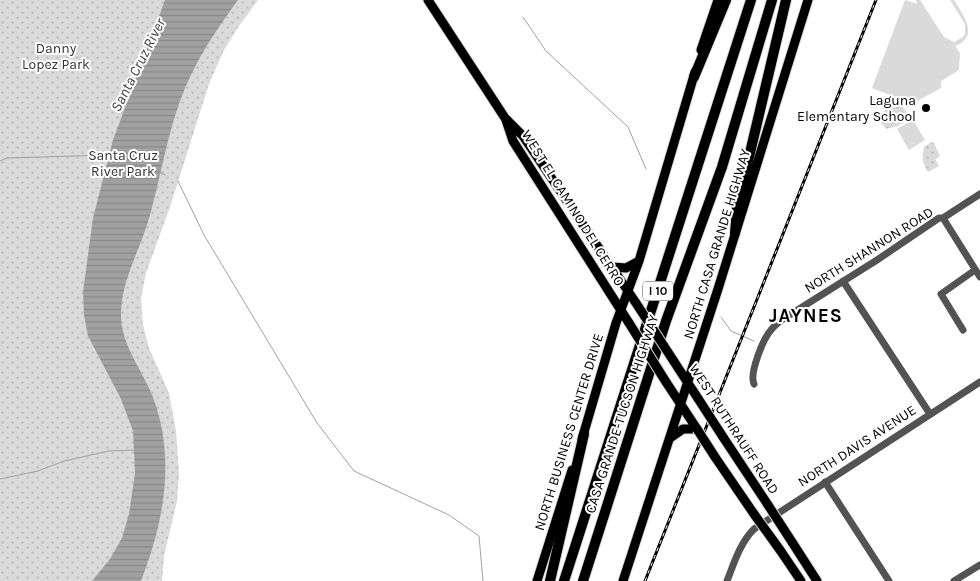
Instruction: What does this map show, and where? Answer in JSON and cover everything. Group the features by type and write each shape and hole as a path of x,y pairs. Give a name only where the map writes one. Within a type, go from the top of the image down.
{"highway":[{"path":"694,77 726,0"},
{"name":"CASA GRANDE-TUCSON HIGHWAY","path":"564,581 751,0"},
{"name":"CASA GRANDE-TUCSON HIGHWAY","path":"583,581 666,321 722,167 772,0"},
{"path":"735,233 737,208 786,0"},
{"path":"550,581 584,434"}],"main road":[{"name":"WEST EL CAMINO DEL CERRO","path":"428,0 506,118 523,136 628,291"},
{"path":"628,291 639,261 718,0"},
{"name":"NORTH CASA GRANDE HIGHWAY","path":"623,581 688,383 807,3"},
{"name":"WEST EL CAMINO DEL CERRO","path":"506,118 512,141 621,310"},
{"path":"612,267 626,268 639,261"},
{"name":"NORTH BUSINESS CENTER DRIVE","path":"537,581 628,291"},
{"name":"WEST RUTHRAUFF ROAD","path":"628,291 817,581"},
{"path":"621,310 694,427 801,581"},
{"path":"669,438 683,428 694,427"}],"street":[{"name":"NORTH SHANNON ROAD","path":"754,384 752,381 753,372 764,340 770,330 780,321 939,218 943,218 980,194"},
{"path":"943,218 980,277"},
{"path":"962,330 941,294 975,270"},
{"path":"843,281 930,414"},
{"name":"NORTH DAVIS AVENUE","path":"727,581 738,553 750,534 786,507 980,382"},
{"path":"825,482 889,581"},
{"path":"954,581 980,564"}],"green space":[{"name":"Santa Cruz River Park","path":"0,0 258,0 224,50 209,84 171,204 146,273 141,299 143,325 149,348 169,393 176,431 179,474 177,501 164,556 162,581 0,581"},
{"path":"905,0 917,4 916,0 920,0 944,37 954,42 963,37 965,24 950,0 954,0 968,26 967,37 963,42 955,46 960,53 959,70 941,81 941,88 912,104 872,88"},
{"path":"897,98 910,118 898,126 886,129 880,121 881,116 892,100"},
{"path":"913,120 925,140 909,150 897,129"},
{"path":"931,142 934,143 940,156 935,159 939,166 928,172 923,154 924,147"}],"shaded area":[{"path":"165,0 238,0 206,47 183,94 172,128 150,215 127,278 122,304 121,317 124,336 150,390 163,438 165,486 156,534 141,581 92,581 110,559 122,538 129,514 135,473 133,431 121,399 88,336 84,315 83,292 93,218 113,140"}],"waterway":[{"path":"523,17 546,51 628,127 646,169"},
{"path":"0,161 7,158 109,155"},
{"path":"159,172 165,175"},
{"path":"178,181 204,235 317,423 354,471 449,515 479,536 483,581"},
{"path":"721,317 731,331 754,341"},
{"path":"0,479 38,471 64,461 109,451 135,450"}],"railway":[{"path":"645,581 876,0"}],"place":[{"name":"Laguna Elementary School","path":"926,108"}],"district":[{"name":"JAYNES","path":"806,316"}],"park label":[{"name":"Danny Lopez Park","path":"56,56"}],"water label":[{"name":"Santa Cruz River","path":"138,65"}]}
